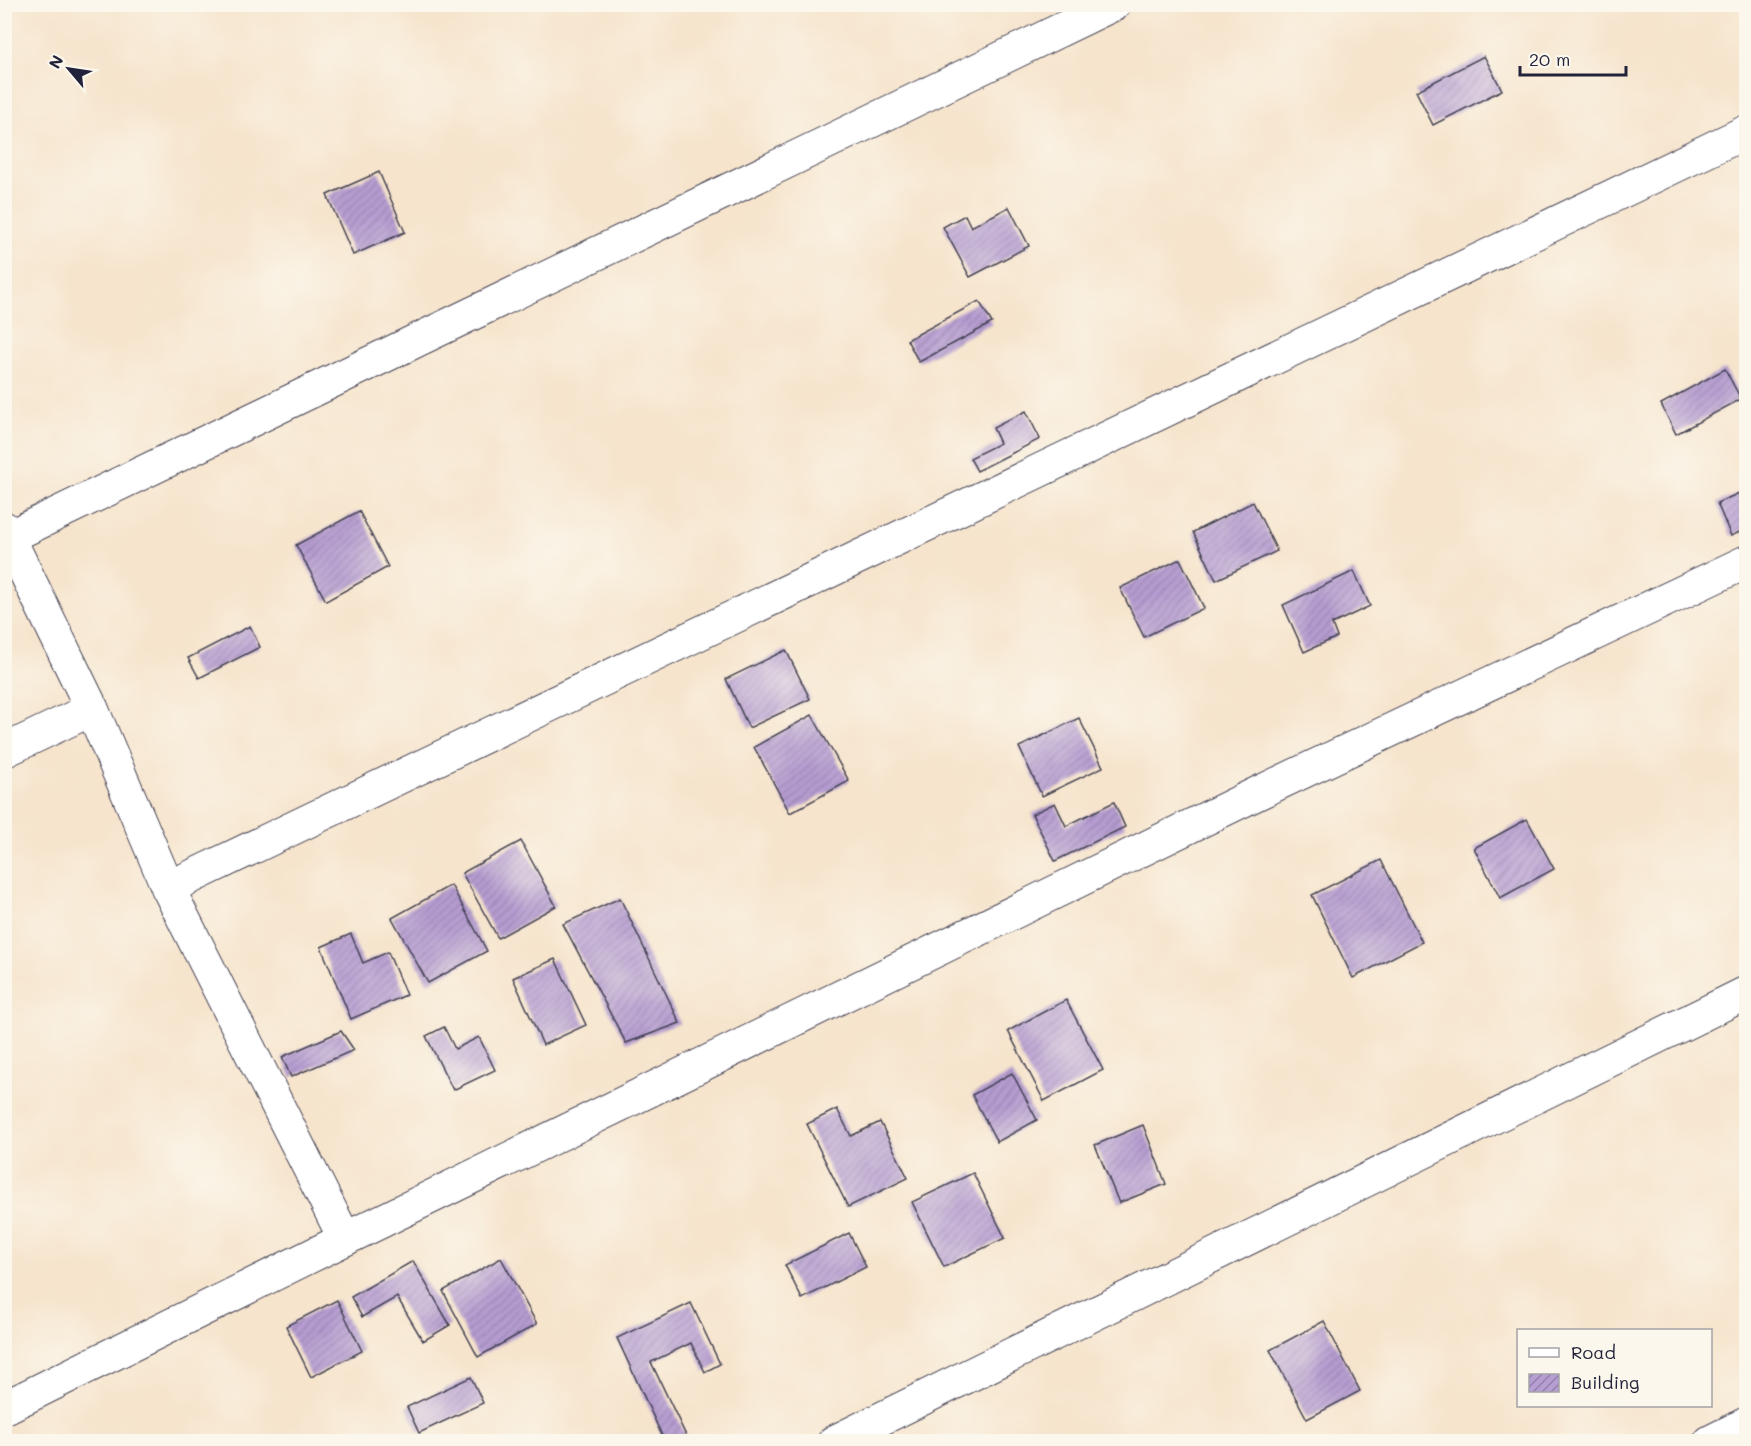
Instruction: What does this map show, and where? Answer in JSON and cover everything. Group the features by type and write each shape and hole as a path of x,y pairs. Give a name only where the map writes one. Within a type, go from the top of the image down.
{"street":[{"path":"345,1239 168,888 92,709 7,532 1114,4"},
{"path":"168,888 1746,132"},
{"path":"4,1408 1258,793 1746,562"},
{"path":"4,751 92,709"},
{"path":"834,1442 1746,993"},
{"path":"1710,1442 1746,1424"}],"building":[{"path":"1484,56 1502,90 1433,125 1416,91"},
{"path":"379,172 405,232 353,255 327,195"},
{"path":"1009,207 1029,246 970,277 943,227 965,215 971,227"},
{"path":"979,301 992,323 919,362 907,340"},
{"path":"1725,369 1741,399 1676,434 1661,404"},
{"path":"1026,411 1040,439 977,471 970,458 1000,443 993,428"},
{"path":"1746,490 1746,529 1731,536 1717,503"},
{"path":"1253,502 1277,551 1216,580 1193,532"},
{"path":"359,511 388,567 326,601 296,545"},
{"path":"1180,559 1204,608 1144,637 1120,588"},
{"path":"1354,571 1370,606 1332,624 1337,637 1304,652 1283,605"},
{"path":"250,626 260,647 199,678 188,658"},
{"path":"786,650 810,699 749,728 726,679"},
{"path":"812,715 849,781 790,813 754,747"},
{"path":"1079,718 1103,767 1042,796 1019,747"},
{"path":"1114,802 1125,827 1055,861 1032,814 1055,803 1066,826"},
{"path":"1527,819 1554,869 1500,898 1474,848"},
{"path":"521,841 556,906 498,938 462,873"},
{"path":"1381,860 1422,942 1353,978 1312,895"},
{"path":"451,885 487,951 428,983 392,918"},
{"path":"620,898 680,1023 626,1043 563,924"},
{"path":"351,934 363,963 388,952 406,995 351,1019 321,947"},
{"path":"555,959 586,1025 543,1045 513,978"},
{"path":"1066,1000 1103,1070 1044,1101 1008,1031"},
{"path":"444,1027 455,1049 479,1037 495,1070 453,1090 426,1036"},
{"path":"341,1031 354,1050 291,1077 282,1057"},
{"path":"1012,1073 1037,1120 997,1142 972,1095"},
{"path":"837,1109 851,1136 880,1122 908,1178 848,1207 807,1124"},
{"path":"1143,1125 1166,1184 1119,1203 1095,1145"},
{"path":"973,1173 1005,1238 944,1267 912,1202"},
{"path":"849,1233 866,1267 802,1299 785,1265"},
{"path":"501,1258 537,1324 478,1357 443,1291"},
{"path":"413,1261 450,1325 423,1341 397,1297 362,1317 351,1297"},
{"path":"337,1300 362,1351 311,1377 286,1326"},
{"path":"691,1303 720,1364 705,1372 691,1343 651,1362 689,1442 665,1442 617,1338"},
{"path":"1324,1321 1360,1391 1307,1419 1270,1350"},
{"path":"471,1377 483,1403 419,1433 407,1407"}]}
